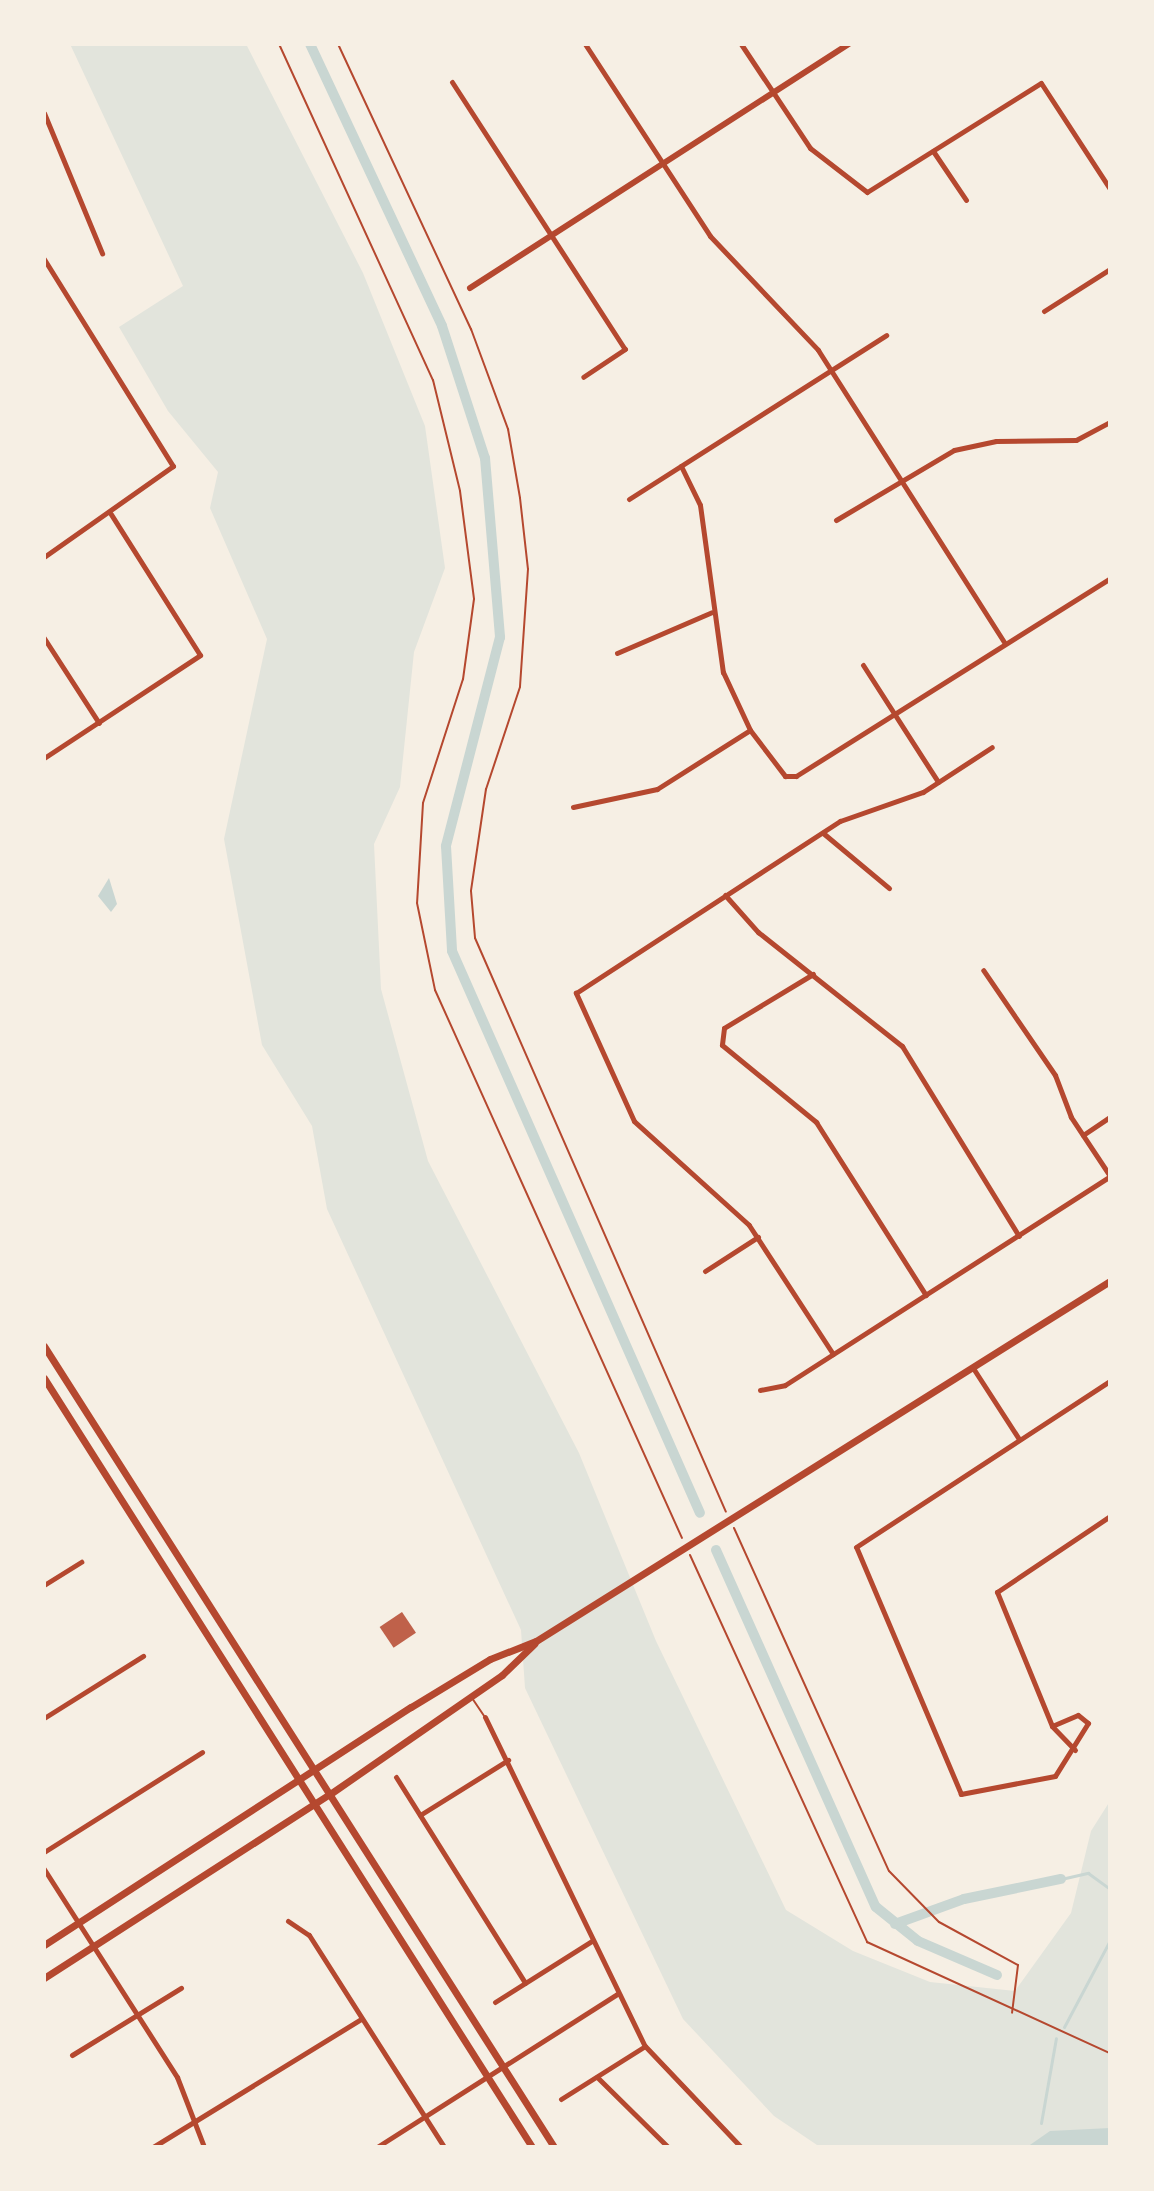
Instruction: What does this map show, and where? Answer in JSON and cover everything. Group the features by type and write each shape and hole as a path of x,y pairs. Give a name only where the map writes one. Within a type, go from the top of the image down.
{"main road":[{"path":"44,1978 95,1949 330,1794 471,1697 536,1641 1110,1281"},
{"path":"44,1346 554,2147"},
{"path":"44,1378 532,2147"},
{"path":"44,1945 314,1769 490,1659 536,1641"}],"street":[{"path":"585,44 710,236 785,310 831,370 1005,644"},
{"path":"741,44 810,148 867,192 1041,83 1110,189"},
{"path":"470,288 849,44"},
{"path":"452,82 625,349 583,377"},
{"path":"44,113 102,253"},
{"path":"933,151 966,200"},
{"path":"44,259 173,466 111,514 44,557"},
{"path":"1044,311 1110,269"},
{"path":"629,499 886,335"},
{"path":"836,520 900,479 974,444 1061,443 1110,422"},
{"path":"681,466 700,505 712,612 723,672 750,730 785,776 1110,578"},
{"path":"44,758 200,655 111,514"},
{"path":"617,653 712,612"},
{"path":"44,638 99,723"},
{"path":"863,665 938,782"},
{"path":"573,807 657,789 750,730"},
{"path":"833,1354 758,1237 639,1129 576,993 823,833 938,782 992,747"},
{"path":"823,833 889,888"},
{"path":"725,895 813,974 902,1046 1019,1236"},
{"path":"760,1390 785,1385 1110,1176 1083,1135 1049,1064 983,970"},
{"path":"813,974 720,1036 722,1045 816,1122 926,1295"},
{"path":"1083,1135 1110,1117"},
{"path":"705,1271 758,1237"},
{"path":"973,1368 1019,1439"},
{"path":"1052,1726 1086,1718 1088,1729 1075,1750 1044,1781 961,1794 856,1547 1110,1381"},
{"path":"1075,1750 1052,1726 997,1592 1110,1516"},
{"path":"44,1585 81,1562"},
{"path":"44,1718 143,1656"},
{"path":"485,1717 617,1994 645,2046 740,2147"},
{"path":"44,1852 202,1752"},
{"path":"420,1815 508,1760"},
{"path":"396,1777 525,1983"},
{"path":"44,1869 138,2016 196,2120 204,2147"},
{"path":"288,1921 309,1935 444,2147"},
{"path":"495,2002 592,1941"},
{"path":"72,2055 181,1988"},
{"path":"377,2147 617,1994"},
{"path":"153,2147 361,2019"},
{"path":"561,2099 645,2046"},
{"path":"597,2077 668,2147"}],"lane":[{"path":"471,1697 485,1717"}],"path":[{"path":"279,44 433,380 460,491 474,599 463,679 423,803 417,903 435,990 858,1930 879,1951 1012,2014 1110,2053"},
{"path":"338,44 471,329 508,429 520,498 528,569 520,687 486,789 471,891 475,938 729,1518 889,1871 910,1897 939,1922 1018,1965 1012,2014"}],"shaded area":[{"path":"70,44 246,44 363,273 425,426 445,568 414,652 400,787 374,844 381,989 428,1161 579,1453 656,1641 786,1910 853,1951 930,1982 1015,1991 1071,1913 1091,1831 1110,1801 1110,2147 820,2147 774,2116 683,2019 525,1688 521,1630 327,1209 312,1126 262,1045 224,839 267,639 210,508 218,472 168,411 119,327 183,286"},
{"path":"109,878 117,904 111,912 98,896"},
{"path":"1110,2128 1110,2147 1027,2147 1050,2131"}],"building":[{"path":"402,1612 416,1633 394,1648 380,1627"}],"waterway":[{"path":"310,44 442,326 485,458 500,637 446,846 452,951 700,1513"},
{"path":"716,1550 876,1907 918,1941 997,1975"},
{"path":"1061,1879 1088,1873 1110,1889"},
{"path":"895,1924 964,1899 1061,1879"},
{"path":"1064,2027 1110,1940"},
{"path":"1041,2123 1056,2038"}]}
